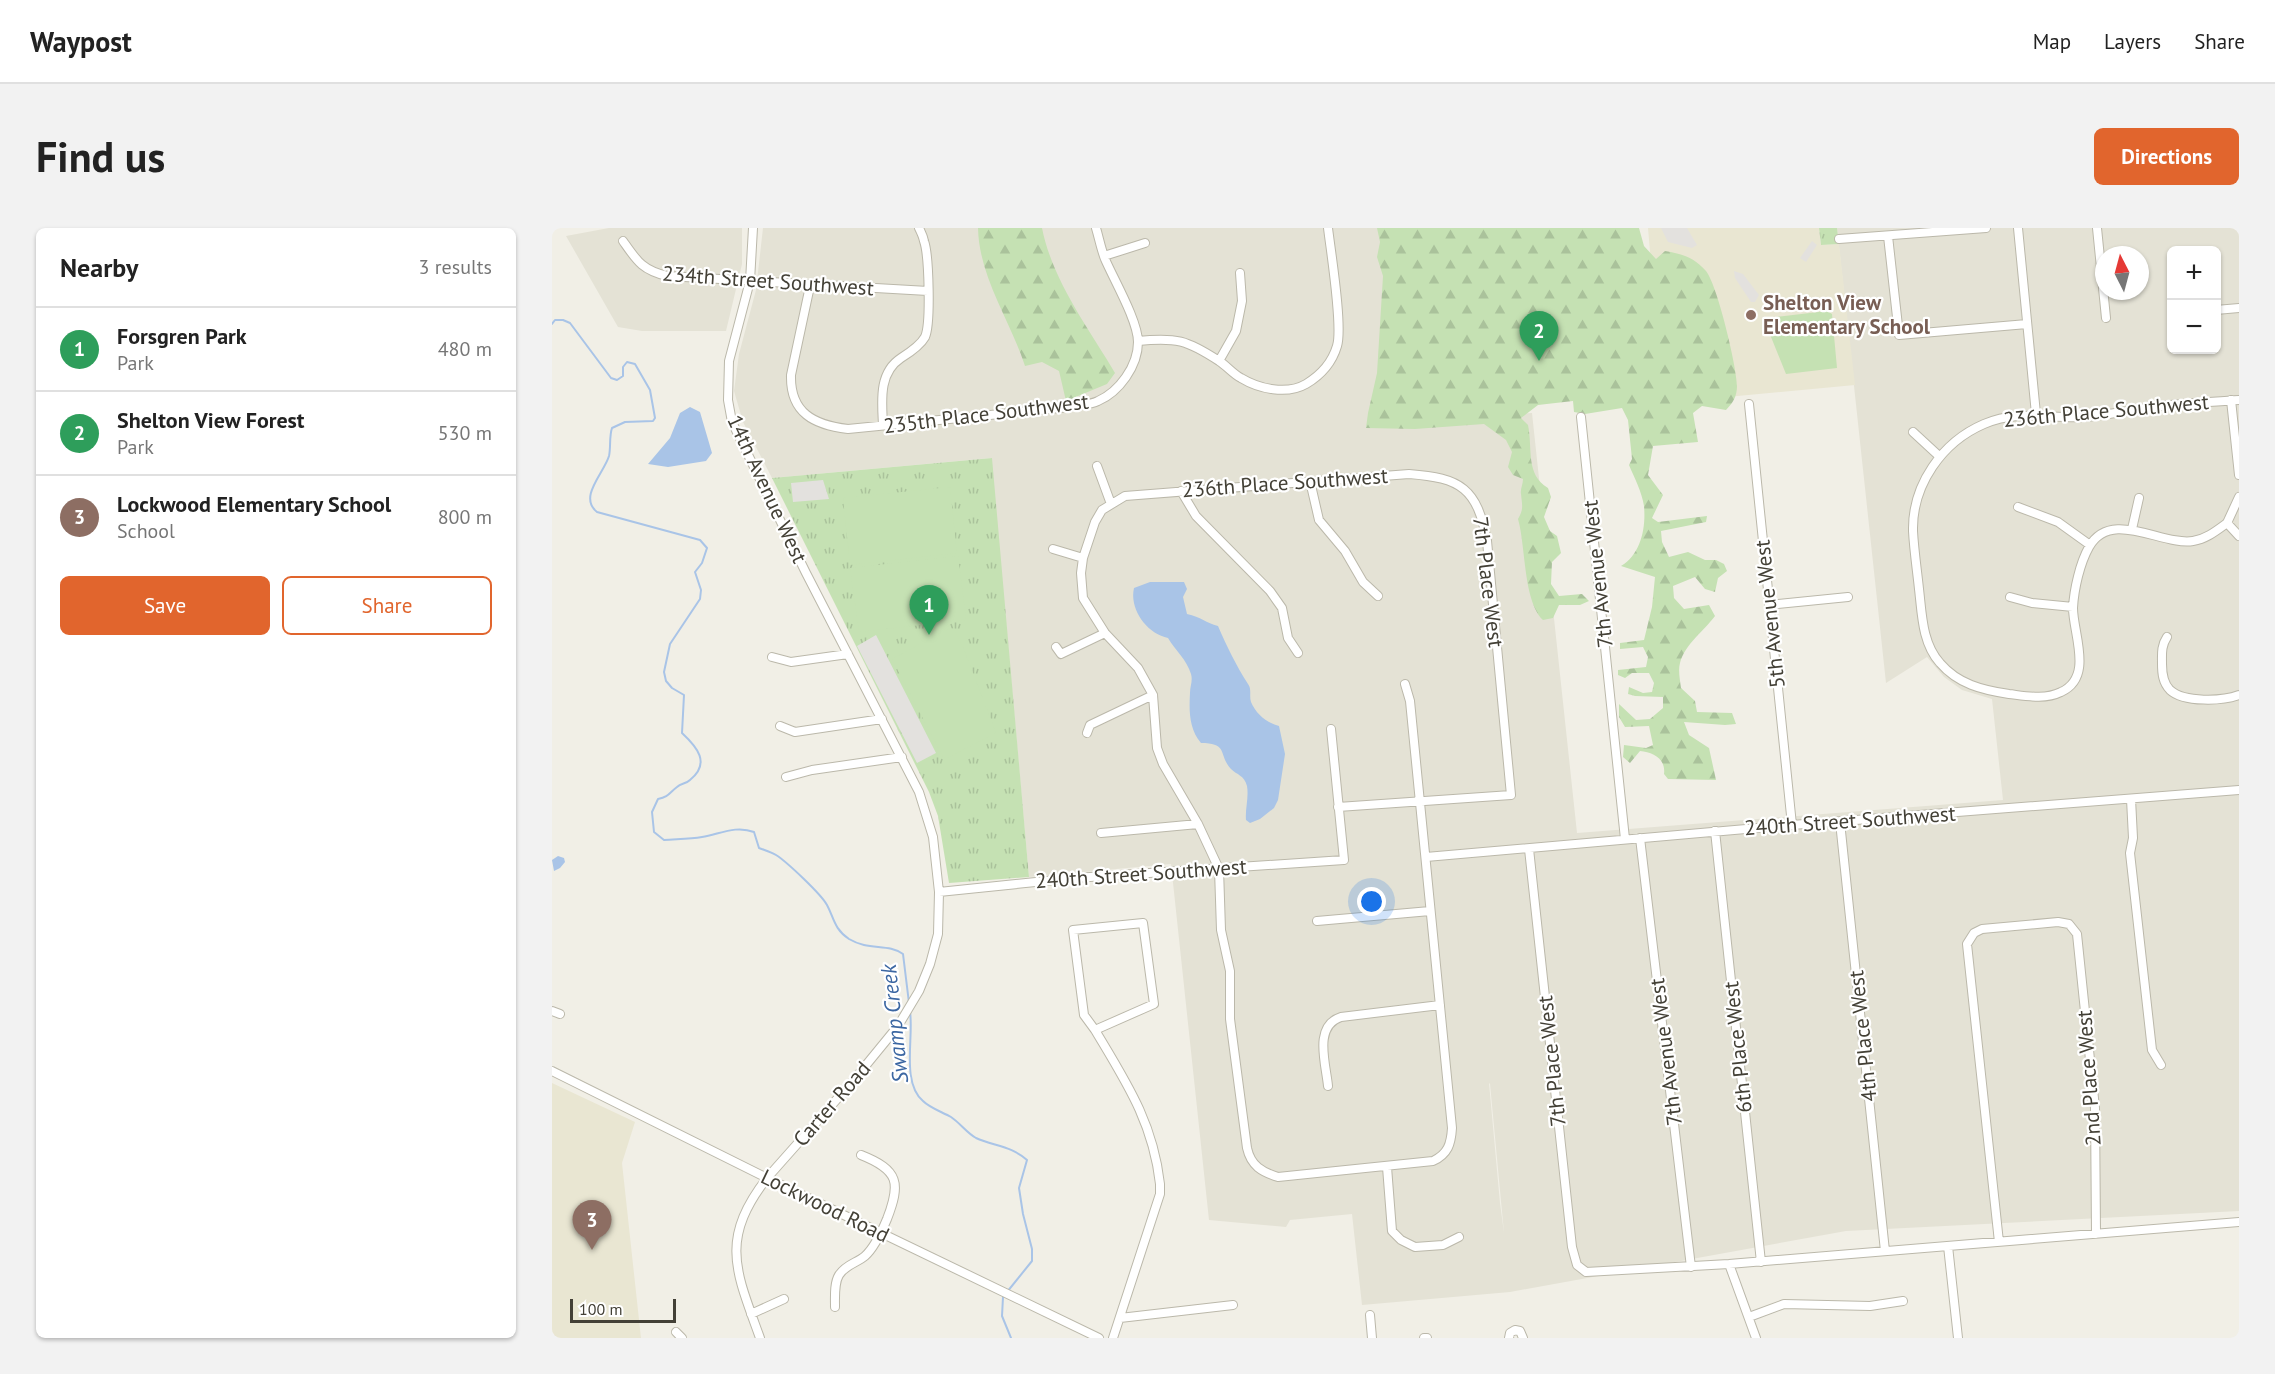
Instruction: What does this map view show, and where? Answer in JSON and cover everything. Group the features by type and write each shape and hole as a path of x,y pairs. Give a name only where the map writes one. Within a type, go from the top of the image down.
{"street":[{"name":"14th Avenue West","path":"753,228 750,281 729,361 727,381 730,411 732,422 806,573"},
{"path":"883,425 881,390 887,375 895,362 912,351 925,337 928,266 925,242 919,228"},
{"path":"1096,228 1104,256 1130,313 1138,341 1181,340 1219,361 1241,378 1262,387 1281,390 1300,388 1317,378 1329,365 1338,345 1328,228"},
{"path":"1839,239 1986,228"},
{"path":"2018,228 2036,414"},
{"path":"2097,228 2106,318"},
{"path":"1888,236 1899,335 2027,324"},
{"name":"234th Street Southwest","path":"623,242 639,263 651,272 667,276 928,291"},
{"path":"1104,256 1144,243"},
{"path":"1219,361 1236,331 1242,301 1240,273"},
{"name":"235th Place Southwest","path":"810,286 790,389 803,413 828,427 848,429 1096,402 1109,394 1126,376 1134,359 1138,341"},
{"path":"2221,310 2239,308"},
{"path":"2235,400 2239,475"},
{"name":"236th Place Southwest","path":"2073,607 2080,664 2074,682 2062,692 2038,697 1970,686 1954,676 1939,661 1923,626 1913,530 1919,496 1939,456 1956,440 1984,423 2009,416 2036,414 2084,417 2162,406 2235,400"},
{"name":"5th Avenue West","path":"1749,404 1792,825"},
{"name":"7th Avenue West","path":"1581,417 1625,839"},
{"path":"1913,432 1939,456"},
{"path":"1097,466 1111,504 1102,510 1095,522 1083,558 1081,573 1083,598 1105,633 1138,668 1153,695 1157,748 1163,764 1198,824 1218,869 1221,930 1230,971 1230,1019 1247,1148 1254,1165 1265,1173 1278,1177 1433,1161 1442,1157 1451,1144 1452,1128 1426,857 1410,701 1405,684"},
{"name":"236th Place Southwest","path":"1111,504 1125,496 1409,474 1430,476 1459,485"},
{"path":"1310,481 1319,520 1345,551 1364,582 1378,596"},
{"name":"7th Place West","path":"1420,800 1511,795 1487,541 1478,505 1459,485"},
{"path":"1181,491 1196,516 1270,591 1282,608 1288,638 1298,653"},
{"path":"2010,597 2039,604 2073,607 2084,559 2090,545 2102,534 2121,529 2132,529 2165,538 2191,541 2213,533 2227,523 2239,497"},
{"path":"2132,529 2139,498"},
{"path":"2018,507 2058,522 2090,545"},
{"path":"2227,523 2239,536"},
{"path":"1053,549 1083,558"},
{"name":"Carter Road","path":"760,1338 738,1269 736,1237 741,1220 750,1202 767,1178 854,1081 898,1026 919,991 930,964 938,934 939,892 928,816 902,757 806,573"},
{"path":"1769,605 1848,597"},
{"path":"1056,647 1061,654 1105,633"},
{"path":"2167,637 2162,649 2162,674 2169,689 2174,693 2206,699 2239,696"},
{"path":"772,657 791,662 848,654"},
{"path":"1087,733 1090,725 1153,695"},
{"path":"780,726 795,732 882,719"},
{"path":"1331,729 1338,807 1420,800"},
{"path":"786,777 812,770 902,757"},
{"name":"240th Street Southwest","path":"1426,857 1715,831 2239,790"},
{"path":"2131,799 2133,838 2130,853 2131,864 2152,1050 2161,1065"},
{"name":"240th Street Southwest","path":"939,892 1076,878 1344,860 1338,807"},
{"name":"4th Place West","path":"1840,822 1885,1251"},
{"path":"1101,833 1198,824"},
{"name":"6th Place West","path":"1715,831 1761,1262"},
{"name":"7th Avenue West","path":"1640,838 1691,1267"},
{"name":"7th Place West","path":"1529,849 1575,1263 1586,1272 1602,1273 1691,1267"},
{"path":"1317,921 1430,911"},
{"name":"2nd Place West","path":"1999,1242 1967,944 1974,933 1982,929 2058,922 2069,924 2077,934 2095,1108 2097,1234"},
{"path":"1095,1030 1154,1004 1143,924 1073,930 1084,1015 1131,1090 1147,1123 1159,1172 1160,1194 1113,1338"},
{"path":"1328,1086 1323,1038 1332,1020 1440,1005"},
{"name":"Lockwood Road","path":"552,1071 767,1178 1099,1338"},
{"path":"835,1307 836,1280 844,1268 865,1256 881,1233 896,1195 896,1187 888,1171 880,1162 861,1155"},
{"path":"1387,1167 1392,1231 1401,1240 1415,1247 1443,1245 1459,1237"},
{"path":"1691,1267 2239,1222"},
{"path":"1948,1246 1958,1338"},
{"path":"1730,1264 1756,1338"},
{"path":"752,1314 784,1299"},
{"path":"1749,1317 1784,1304 1870,1306 1903,1301"},
{"path":"1120,1318 1233,1305"},
{"path":"1370,1315 1372,1338"},
{"path":"1509,1338 1510,1333 1515,1330 1520,1331 1523,1338"}],"shaded area":[{"path":"609,228 742,228 742,264 726,331 642,331 618,327 566,236"},
{"path":"763,228 1405,228 1425,421 1532,413 1577,833 2003,800 1992,699 1962,690 1944,677 1927,657 1886,683 1837,228 2239,228 2239,1211 1846,1231 1510,1292 1362,1305 1352,1214 1290,1220 1286,1227 1209,1220 1171,864 1029,877 991,458 772,478 743,422 734,391 739,354 756,290","holes":["1490,1084 1504,1233 1500,1203"]},
{"name":"Shelton View Elementary School","path":"1648,228 1819,228 1821,245 1839,244 1855,385 1663,403"},
{"path":"1661,228 1687,228 1697,245 1692,248 1668,242"},
{"path":"1812,241 1817,245 1806,262 1800,258"},
{"path":"1734,271 1743,274 1759,295 1755,302 1751,302 1735,278"},
{"path":"823,480 829,499 793,502 791,483"},
{"path":"876,635 936,753 917,763 857,646"},
{"path":"552,1083 635,1122 622,1163 641,1338 552,1338"}],"green space":[{"path":"978,228 1042,228 1054,267 1063,285 1115,373 1107,384 1066,401 1059,371 1042,362 1025,366 989,281"},
{"path":"1377,228 1639,228 1644,246 1656,259 1665,251 1677,253 1692,259 1706,271 1726,326 1734,362 1736,393 1733,402 1726,410 1702,406 1693,413 1698,442 1653,446 1648,475 1663,495 1652,518 1658,522 1707,516 1706,522 1661,531 1662,542 1669,557 1688,552 1705,560 1716,560 1724,564 1727,571 1718,578 1715,592 1705,589 1695,577 1673,586 1674,598 1684,609 1709,605 1715,616 1682,656 1679,672 1681,688 1695,701 1697,712 1732,713 1736,724 1684,722 1689,735 1709,748 1716,780 1668,779 1664,774 1661,760 1650,753 1640,751 1630,763 1623,757 1624,745 1646,748 1653,745 1649,726 1625,727 1619,717 1619,704 1636,720 1650,719 1663,708 1663,697 1628,694 1629,687 1643,693 1652,692 1654,683 1649,673 1632,673 1625,678 1618,675 1618,670 1646,667 1648,657 1643,647 1620,649 1620,643 1644,640 1652,607 1655,577 1621,566 1638,548 1643,531 1644,514 1642,495 1629,465 1632,459 1628,420 1622,408 1585,414 1574,412 1573,401 1538,405 1521,418 1528,425 1531,460 1536,476 1548,488 1551,497 1544,517 1550,531 1557,536 1561,553 1552,562 1551,584 1559,596 1582,594 1589,601 1580,605 1559,605 1553,618 1543,620 1528,587 1518,519 1522,510 1523,479 1513,475 1508,467 1512,452 1506,440 1484,424 1415,429 1366,428 1377,373 1383,276 1377,257 1380,242"},
{"path":"1819,228 1837,228 1839,244 1821,245"},
{"path":"1827,311 1832,314 1837,368 1786,374 1769,332 1767,318"},
{"path":"992,458 1029,877 949,883 938,816 929,792 772,478"},
{"path":"950,487 957,553 850,565 843,498"},
{"path":"958,556 966,620 859,632 850,568"},
{"path":"950,628 954,629 963,647 996,733 947,758 943,757 892,659"}],"water":[{"path":"690,407 700,412 712,453 706,461 668,467 648,464 670,438 680,413"},
{"path":"1150,582 1184,582 1187,589 1183,597 1187,614 1218,626 1249,686 1253,706 1262,717 1279,726 1285,754 1278,800 1274,808 1260,819 1250,823 1246,820 1247,786 1244,780 1227,764 1222,751 1216,745 1201,743 1194,732 1190,713 1192,677 1187,664 1168,638 1160,636 1147,626 1137,612 1133,596 1134,588"},
{"path":"558,856 564,858 565,862 554,871 552,860"}],"waterway":[{"name":"Swamp Creek","path":"552,324 555,320 570,323 611,378 617,380 623,376 623,367 627,362 635,364 650,390 655,418 653,421 625,422 612,428 609,456 591,492 592,506 597,512 700,540 707,548 702,563 695,572 701,590 700,599 670,644 664,672 666,681 672,688 684,695 682,733 700,755 700,767 688,781 667,796 658,799 652,812 654,832 664,840 688,839 741,829 754,832 759,848 781,859 818,894 844,935 856,943 891,949 903,954 909,1003"},
{"name":"Swamp Creek","path":"910,1012 910,1071 916,1093 923,1101 951,1117 976,1138 1009,1149 1027,1160 1019,1188 1032,1249 1032,1261 1003,1297 1002,1316 1011,1338"}],"place":[{"name":"Shelton View Elementary School","path":"1751,315"},
{"name":"Shelton View Forest","path":"1539,361"},
{"name":"Forsgren Park","path":"929,635"},
{"name":"Lockwood Elementary School","path":"592,1250"}]}
